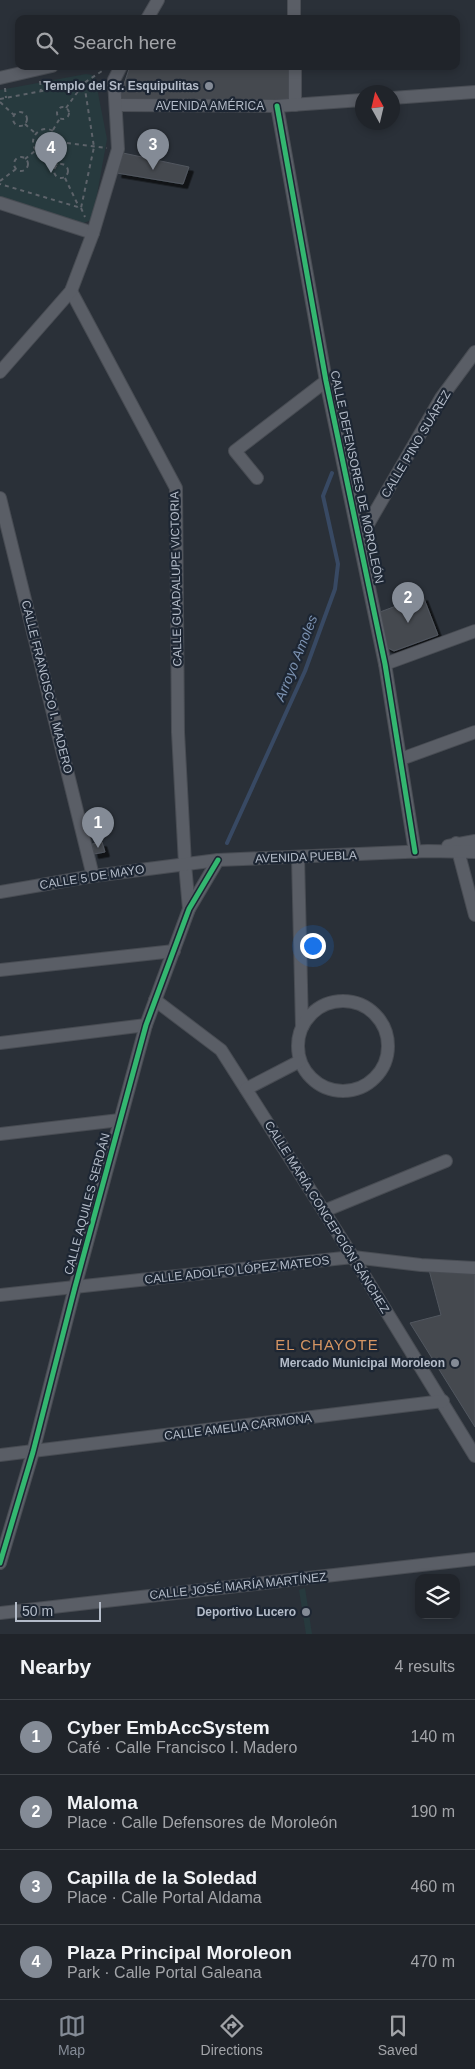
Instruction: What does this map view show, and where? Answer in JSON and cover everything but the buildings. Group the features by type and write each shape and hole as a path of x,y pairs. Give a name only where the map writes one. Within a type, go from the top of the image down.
{"street":[{"path":"149,15 158,0"},
{"path":"294,0 294,15"},
{"path":"0,78 35,70"},
{"path":"0,372 71,291 93,233 118,150 114,80 119,70"},
{"path":"295,70 295,105"},
{"path":"400,97 475,92"},
{"name":"AVENIDA AMÉRICA","path":"116,105 276,106 355,101"},
{"name":"CALLE DEFENSORES DE MOROLEÓN","path":"276,106 326,380 385,664 415,852"},
{"path":"0,203 93,233"},
{"name":"CALLE GUADALUPE VICTORIA","path":"71,291 176,488 178,732 185,864"},
{"name":"CALLE PINO SUÁREZ","path":"360,538 441,398 475,352"},
{"path":"257,478 235,451 326,380"},
{"name":"CALLE FRANCISCO I. MADERO","path":"0,498 93,876"},
{"path":"385,664 475,631"},
{"path":"401,759 475,732"},
{"name":"AVENIDA PUEBLA","path":"185,864 218,860 428,851 457,848 475,841"},
{"path":"457,848 475,915"},
{"name":"AVENIDA PUEBLA","path":"457,848 475,852"},
{"path":"298,857 302,1028 299,1042 300,1062 308,1074 324,1088 336,1092 352,1092 367,1086 378,1074 384,1063 387,1048 385,1034 379,1021 370,1010 349,1000 331,1001 320,1006 310,1015 302,1028"},
{"name":"CALLE AQUILES SERDÁN","path":"0,1563 33,1452 75,1287 146,1025 189,909 218,860"},
{"name":"CALLE 5 DE MAYO","path":"0,892 93,876 185,864"},
{"name":"CALLE AQUILES SERDÁN","path":"185,864 189,909"},
{"path":"0,970 174,951"},
{"name":"CALLE MARÍA CONCEPCIÓN SÁNCHEZ","path":"155,1000 221,1050 353,1257 475,1456"},
{"path":"0,1043 146,1025"},
{"path":"246,1089 300,1062"},
{"path":"0,1134 120,1120"},
{"path":"324,1211 446,1161"},
{"name":"CALLE ADOLFO LÓPEZ MATEOS","path":"0,1295 353,1257 421,1265 475,1268"},
{"name":"CALLE AMELIA CARMONA","path":"0,1455 443,1401"},
{"name":"CALLE JOSÉ MARÍA MARTÍNEZ","path":"0,1613 475,1559"}],"path":[{"path":"60,118 57,114 58,110 63,107 66,108 84,83 104,70"},
{"path":"0,100 84,83"},
{"path":"79,207 81,208 94,147 84,83"},
{"path":"0,100 14,115"},
{"path":"53,130 60,118 68,115 66,108"},
{"path":"14,115 18,112 25,114 27,120 25,124"},
{"path":"14,115 14,124 21,126 25,124"},
{"path":"25,124 36,134"},
{"path":"42,129 53,130 60,142 57,150 52,154 42,154 36,150 33,141 36,134 42,129"},
{"path":"60,142 118,150"},
{"path":"25,159 36,150"},
{"path":"52,154 58,165"},
{"path":"0,180 16,169 20,171 26,168 28,164 25,159 20,157 16,159 14,163 16,169"},
{"path":"63,164 68,167 69,172 65,178 58,178 55,174 54,170 58,165 63,164"},
{"path":"65,178 79,207"},
{"path":"0,184 79,207"}],"green space":[{"path":"86,74 92,75 95,78 107,139 93,217 89,221 78,225 0,200 0,90"},
{"name":"Deportivo Lucero","path":"305,1588 312,1634 306,1634 299,1590"}],"waterway":[{"name":"Arroyo Amoles","path":"227,843 305,671 335,589 338,564 323,496 332,473"}],"cycle path":[{"path":"277,106 326,381 385,664 415,852"},
{"path":"0,1563 33,1452 75,1287 146,1025 189,909 218,860"}],"place":[{"name":"Templo del Sr. Esquipulitas","path":"209,86"},
{"name":"Capilla de la Soledad","path":"153,170"},
{"name":"Plaza Principal Moroleon","path":"51,173"},
{"name":"Maloma","path":"408,623"},
{"name":"Cyber EmbAccSystem","path":"98,848"},
{"name":"Mercado Municipal Moroleon","path":"455,1363"},
{"name":"Deportivo Lucero","path":"306,1612"}],"district":[{"name":"EL CHAYOTE","path":"327,1344"}]}
